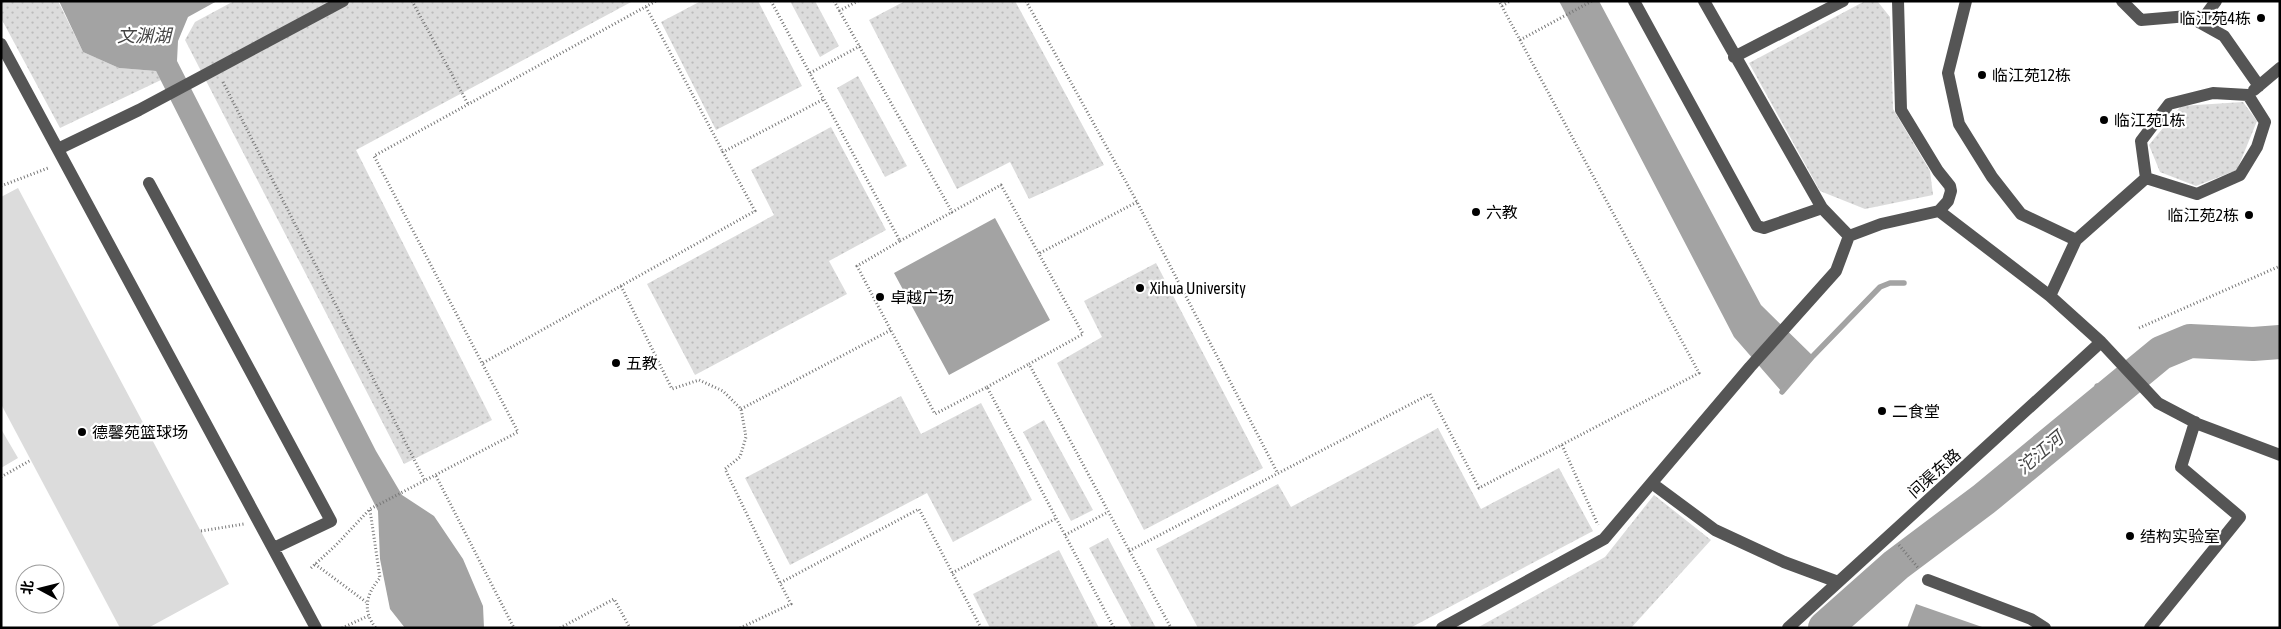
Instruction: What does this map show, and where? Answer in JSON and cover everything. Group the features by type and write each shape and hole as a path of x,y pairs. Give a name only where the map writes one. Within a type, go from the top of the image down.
{"street":[{"path":"58,149 139,110 343,1"},
{"path":"1634,1 1757,226 1764,228 1822,208"},
{"path":"1704,1 1734,57 1822,208 1849,236"},
{"path":"1734,57 1844,1"},
{"path":"1442,628 1604,539 1750,367 1836,271 1849,236 1880,224 1939,211 1948,201 1952,191 1950,186 1938,171 1901,110 1898,1"},
{"path":"1966,1 1948,73 1959,124 1992,177 2020,214 2076,240"},
{"path":"2122,1 2141,20 2188,16 2224,36 2259,86"},
{"path":"2200,23 2216,1"},
{"path":"1,44 316,628"},
{"path":"2146,178 2141,141 2169,104 2213,93 2248,95 2280,68"},
{"path":"2146,178 2197,194 2240,175 2257,147 2265,122 2248,95"},
{"path":"2050,296 2076,240 2146,178"},
{"path":"149,183 331,521 274,548"},
{"path":"1939,211 2050,296 2101,342 2158,403 2195,422 2280,455"},
{"name":"问渠东路","path":"1788,628 2101,342"},
{"path":"2150,628 2240,517 2181,467 2195,422"},
{"path":"1657,487 1715,530 1784,562 1838,582"},
{"path":"1928,580 2031,619 2045,628"}],"path":[{"path":"412,1 468,104"},
{"path":"311,568 370,509 518,432 374,156 656,1"},
{"path":"771,1 900,242"},
{"path":"834,1 952,212"},
{"path":"839,11 858,1"},
{"path":"1026,1 1137,202 1277,472"},
{"path":"1129,551 1277,472 1430,394 1480,488 1700,373 1499,1"},
{"path":"1502,6 1510,1"},
{"path":"1520,40 1592,1"},
{"path":"482,363 755,211 646,7"},
{"path":"810,73 860,46"},
{"path":"222,81 425,481"},
{"path":"723,152 824,99"},
{"path":"1,186 48,168"},
{"path":"1001,185 1083,334 935,414 857,266 900,242 1001,185"},
{"path":"1040,253 1137,202"},
{"path":"2139,328 2193,302 2280,266"},
{"path":"621,286 672,389 699,380 722,391 741,409 746,437 740,457 725,470 791,604 740,628"},
{"path":"741,409 890,330"},
{"path":"1028,364 1172,628"},
{"path":"987,387 1114,628"},
{"path":"1562,445 1604,539"},
{"path":"1,477 31,460"},
{"path":"436,476 514,628"},
{"path":"370,509 380,578 366,602 368,616 376,628"},
{"path":"780,583 920,509 981,628"},
{"path":"1065,535 1108,512"},
{"path":"952,573 1056,519"},
{"path":"201,531 244,524"},
{"path":"1890,535 1928,580"},
{"path":"316,564 366,602"},
{"path":"560,628 614,599 630,628"},
{"path":"342,628 368,616"}],"shaded area":[{"path":"1,1 58,1 83,52 119,68 156,71 161,80 60,128 1,18"},
{"path":"234,1 633,1 356,150 492,420 404,464 185,40 195,22"},
{"path":"701,1 758,1 802,86 716,130 661,22"},
{"path":"790,1 815,1 839,46 820,57"},
{"path":"905,1 1015,1 1104,165 1029,199 1010,162 957,189 869,20"},
{"path":"1865,1 1878,2 1890,17 1893,109 1930,171 1933,195 1865,209 1820,191 1749,63"},
{"path":"858,76 907,166 885,177 837,88"},
{"path":"2243,102 2257,121 2237,170 2196,186 2160,172 2149,145 2181,106"},
{"path":"831,127 886,230 829,261 847,294 695,375 647,284 774,215 751,170"},
{"name":"德馨苑篮球场","path":"18,188 229,584 148,628 120,628 1,404 1,197"},
{"path":"1156,263 1263,468 1144,530 1057,363 1102,337 1084,301"},
{"path":"901,396 921,434 981,403 1032,500 953,542 927,493 790,565 745,478"},
{"path":"1044,420 1093,510 1071,521 1023,432"},
{"path":"1438,428 1481,509 1559,468 1593,531 1410,628 1198,628 1156,549 1278,484 1291,507"},
{"path":"1,429 18,458 1,468"},
{"path":"1654,495 1711,540 1631,628 1477,628 1605,557"},
{"path":"1108,538 1156,628 1132,628 1089,548"},
{"path":"1059,550 1099,628 990,628 973,594"}],"water":[{"name":"文渊湖","path":"59,1 217,1 188,17 178,41 177,61 376,451 402,495 434,516 463,559 483,606 484,628 405,628 390,609 380,559 378,511 156,71 119,68 83,52"},
{"path":"1559,1 1599,1 1761,305 1813,356 1782,392 1734,337"},
{"path":"995,218 1050,320 949,375 894,273"},
{"path":"1916,604 1985,628 1907,628"}],"waterway":[{"path":"1782,392 1813,356 1880,287 1890,283 1904,283"},
{"name":"沱江河","path":"1825,628 1896,565 1984,499 2161,353 2190,341 2253,344 2280,342"},
{"path":"2097,386 2118,388"}],"place":[{"name":"临江苑4栋","path":"2261,18"},
{"name":"临江苑12栋","path":"1982,75"},
{"name":"临江苑1栋","path":"2104,120"},
{"name":"六教","path":"1476,212"},
{"name":"临江苑2栋","path":"2249,215"},
{"name":"Xihua University","path":"1140,288"},
{"name":"卓越广场","path":"880,297"},
{"name":"五教","path":"616,363"},
{"name":"二食堂","path":"1882,411"},
{"name":"德馨苑篮球场","path":"82,432"},
{"name":"结构实验室","path":"2130,536"}]}
